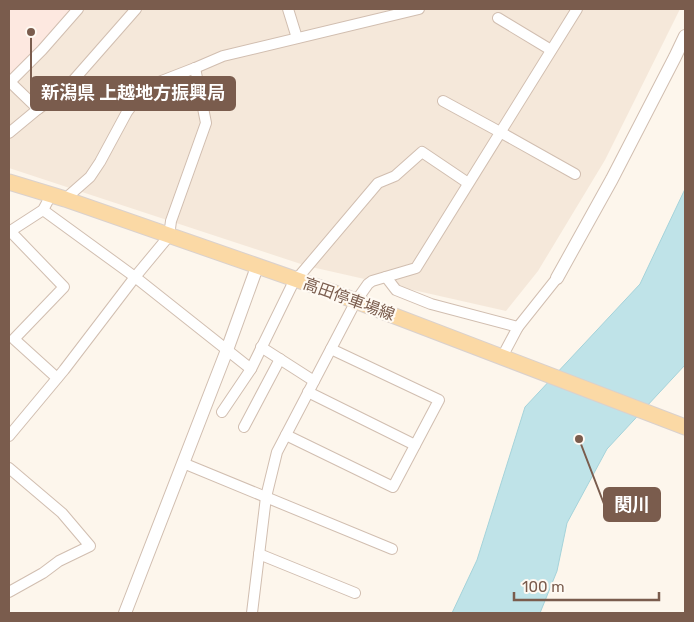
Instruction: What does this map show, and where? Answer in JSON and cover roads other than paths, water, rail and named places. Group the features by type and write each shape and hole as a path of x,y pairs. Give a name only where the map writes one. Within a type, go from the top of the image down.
{"main road":[{"name":"高田停車場線","path":"9,182 58,197 356,301 685,428"}],"street":[{"path":"38,109 10,82 42,50 78,9"},
{"path":"9,133 64,91 136,9"},
{"path":"288,9 297,38"},
{"path":"57,378 14,339 64,287 10,232 43,210 58,197 90,177 127,112 138,97 159,82 223,56 419,9"},
{"path":"255,612 259,554 266,497 277,452 356,301 372,281 416,268 575,9"},
{"path":"498,18 551,50"},
{"path":"507,359 518,327 557,278 612,179 685,36"},
{"path":"9,436 169,236 171,221 206,123 195,68"},
{"path":"443,102 575,174"},
{"path":"222,412 251,369 295,279 378,183 395,176 422,152 468,183"},
{"path":"43,210 135,277 251,369"},
{"path":"125,613 227,350 257,267"},
{"path":"386,277 396,290 431,304 518,327"},
{"path":"261,347 314,381"},
{"path":"286,435 393,487 439,400 331,349"},
{"path":"244,427 280,359"},
{"path":"308,392 415,445"},
{"path":"183,463 392,549"},
{"path":"9,468 62,513 90,546 59,561 44,573 9,592"},
{"path":"259,554 355,593"}],"water":[{"path":"685,189 685,365 607,449 567,523 557,571 540,613 452,613 477,560 525,407 640,284"}],"place":[{"name":"新潟県 上越地方振興局","path":"31,32"},
{"name":"関川","path":"579,439"}]}
